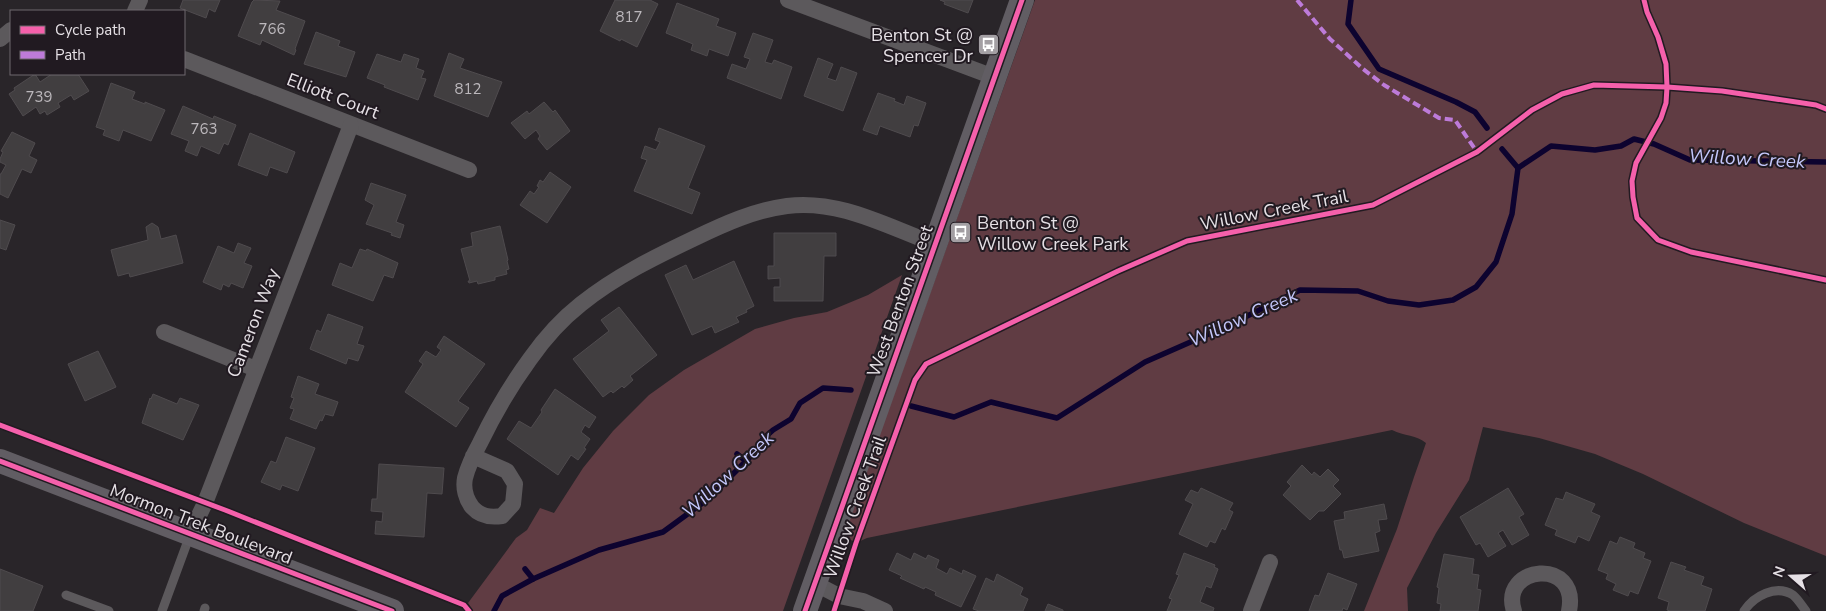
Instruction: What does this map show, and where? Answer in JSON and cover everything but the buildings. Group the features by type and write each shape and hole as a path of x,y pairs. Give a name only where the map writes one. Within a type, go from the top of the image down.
{"street":[{"path":"788,0 994,77"},
{"name":"West Benton Street","path":"805,611 1022,0"},
{"path":"0,39 10,31"},
{"name":"Elliott Court","path":"185,59 468,170"},
{"name":"Cameron Way","path":"190,534 205,503 352,125"},
{"path":"473,456 492,418 530,359 555,328 612,281 654,257 713,229 761,211 788,206 816,205 844,210 935,244"},
{"path":"164,332 256,369"},
{"name":"Mormon Trek Boulevard","path":"0,461 392,611"},
{"path":"1251,611 1270,562"},
{"path":"1514,611 1513,599 1520,581 1528,575 1538,573 1548,573 1557,577 1565,584 1570,592 1570,611"},
{"path":"814,583 839,596 863,601 885,611"}],"lane":[{"path":"162,611 190,534"},
{"path":"1744,611 1760,596 1774,590 1785,591 1795,596 1806,611"},
{"path":"66,595 109,611"}],"shaded area":[{"path":"1035,0 1826,0 1826,556 1744,523 1643,474 1595,454 1539,438 1483,427 1469,480 1436,533 1407,588 1408,611 1364,611 1397,529 1426,443 1419,438 1392,430 867,538 856,543 846,537 848,523"},
{"path":"902,275 783,611 473,611 468,603 516,538 527,530 540,508 554,513 583,468 613,431 649,395 684,370 755,329 794,318 827,312 868,295"}],"waterway":[{"path":"1351,0 1348,24 1379,69 1475,112 1487,128"},
{"name":"Willow Creek","path":"911,406 954,417 991,402 1057,418 1145,362 1227,326 1300,290 1358,291 1388,301 1419,305 1453,300 1476,287 1496,262 1512,214 1518,168 1551,146 1595,150 1621,146 1634,139 1654,144 1690,160 1826,162"},
{"path":"1502,149 1518,168"},
{"name":"Willow Creek","path":"494,611 502,596 533,579 599,550 663,532 708,499 754,453 763,439 773,430 791,419 800,403 823,388 851,390"},
{"path":"737,454 746,461"},
{"path":"525,569 533,579"}],"marked path":[{"path":"1297,0 1330,39 1384,85 1439,118 1455,120 1477,152"}],"cycle path":[{"name":"Willow Creek Trail","path":"805,611 1022,0"},
{"path":"1644,0 1666,64 1667,87 1666,103 1661,118 1636,163 1632,181 1637,218 1658,240 1691,252 1826,280"},
{"name":"Willow Creek Trail","path":"834,611 856,543 915,380 926,364 1118,271 1187,241 1373,205 1477,152 1532,110 1562,94 1594,85 1667,87 1722,91 1816,105 1826,109"},
{"path":"0,425 225,510 464,605 469,611"},
{"path":"0,461 392,611"}],"place":[{"name":"Benton St @ Spencer Dr","path":"989,45"},
{"name":"Benton St @ Willow Creek Park","path":"961,233"}]}
